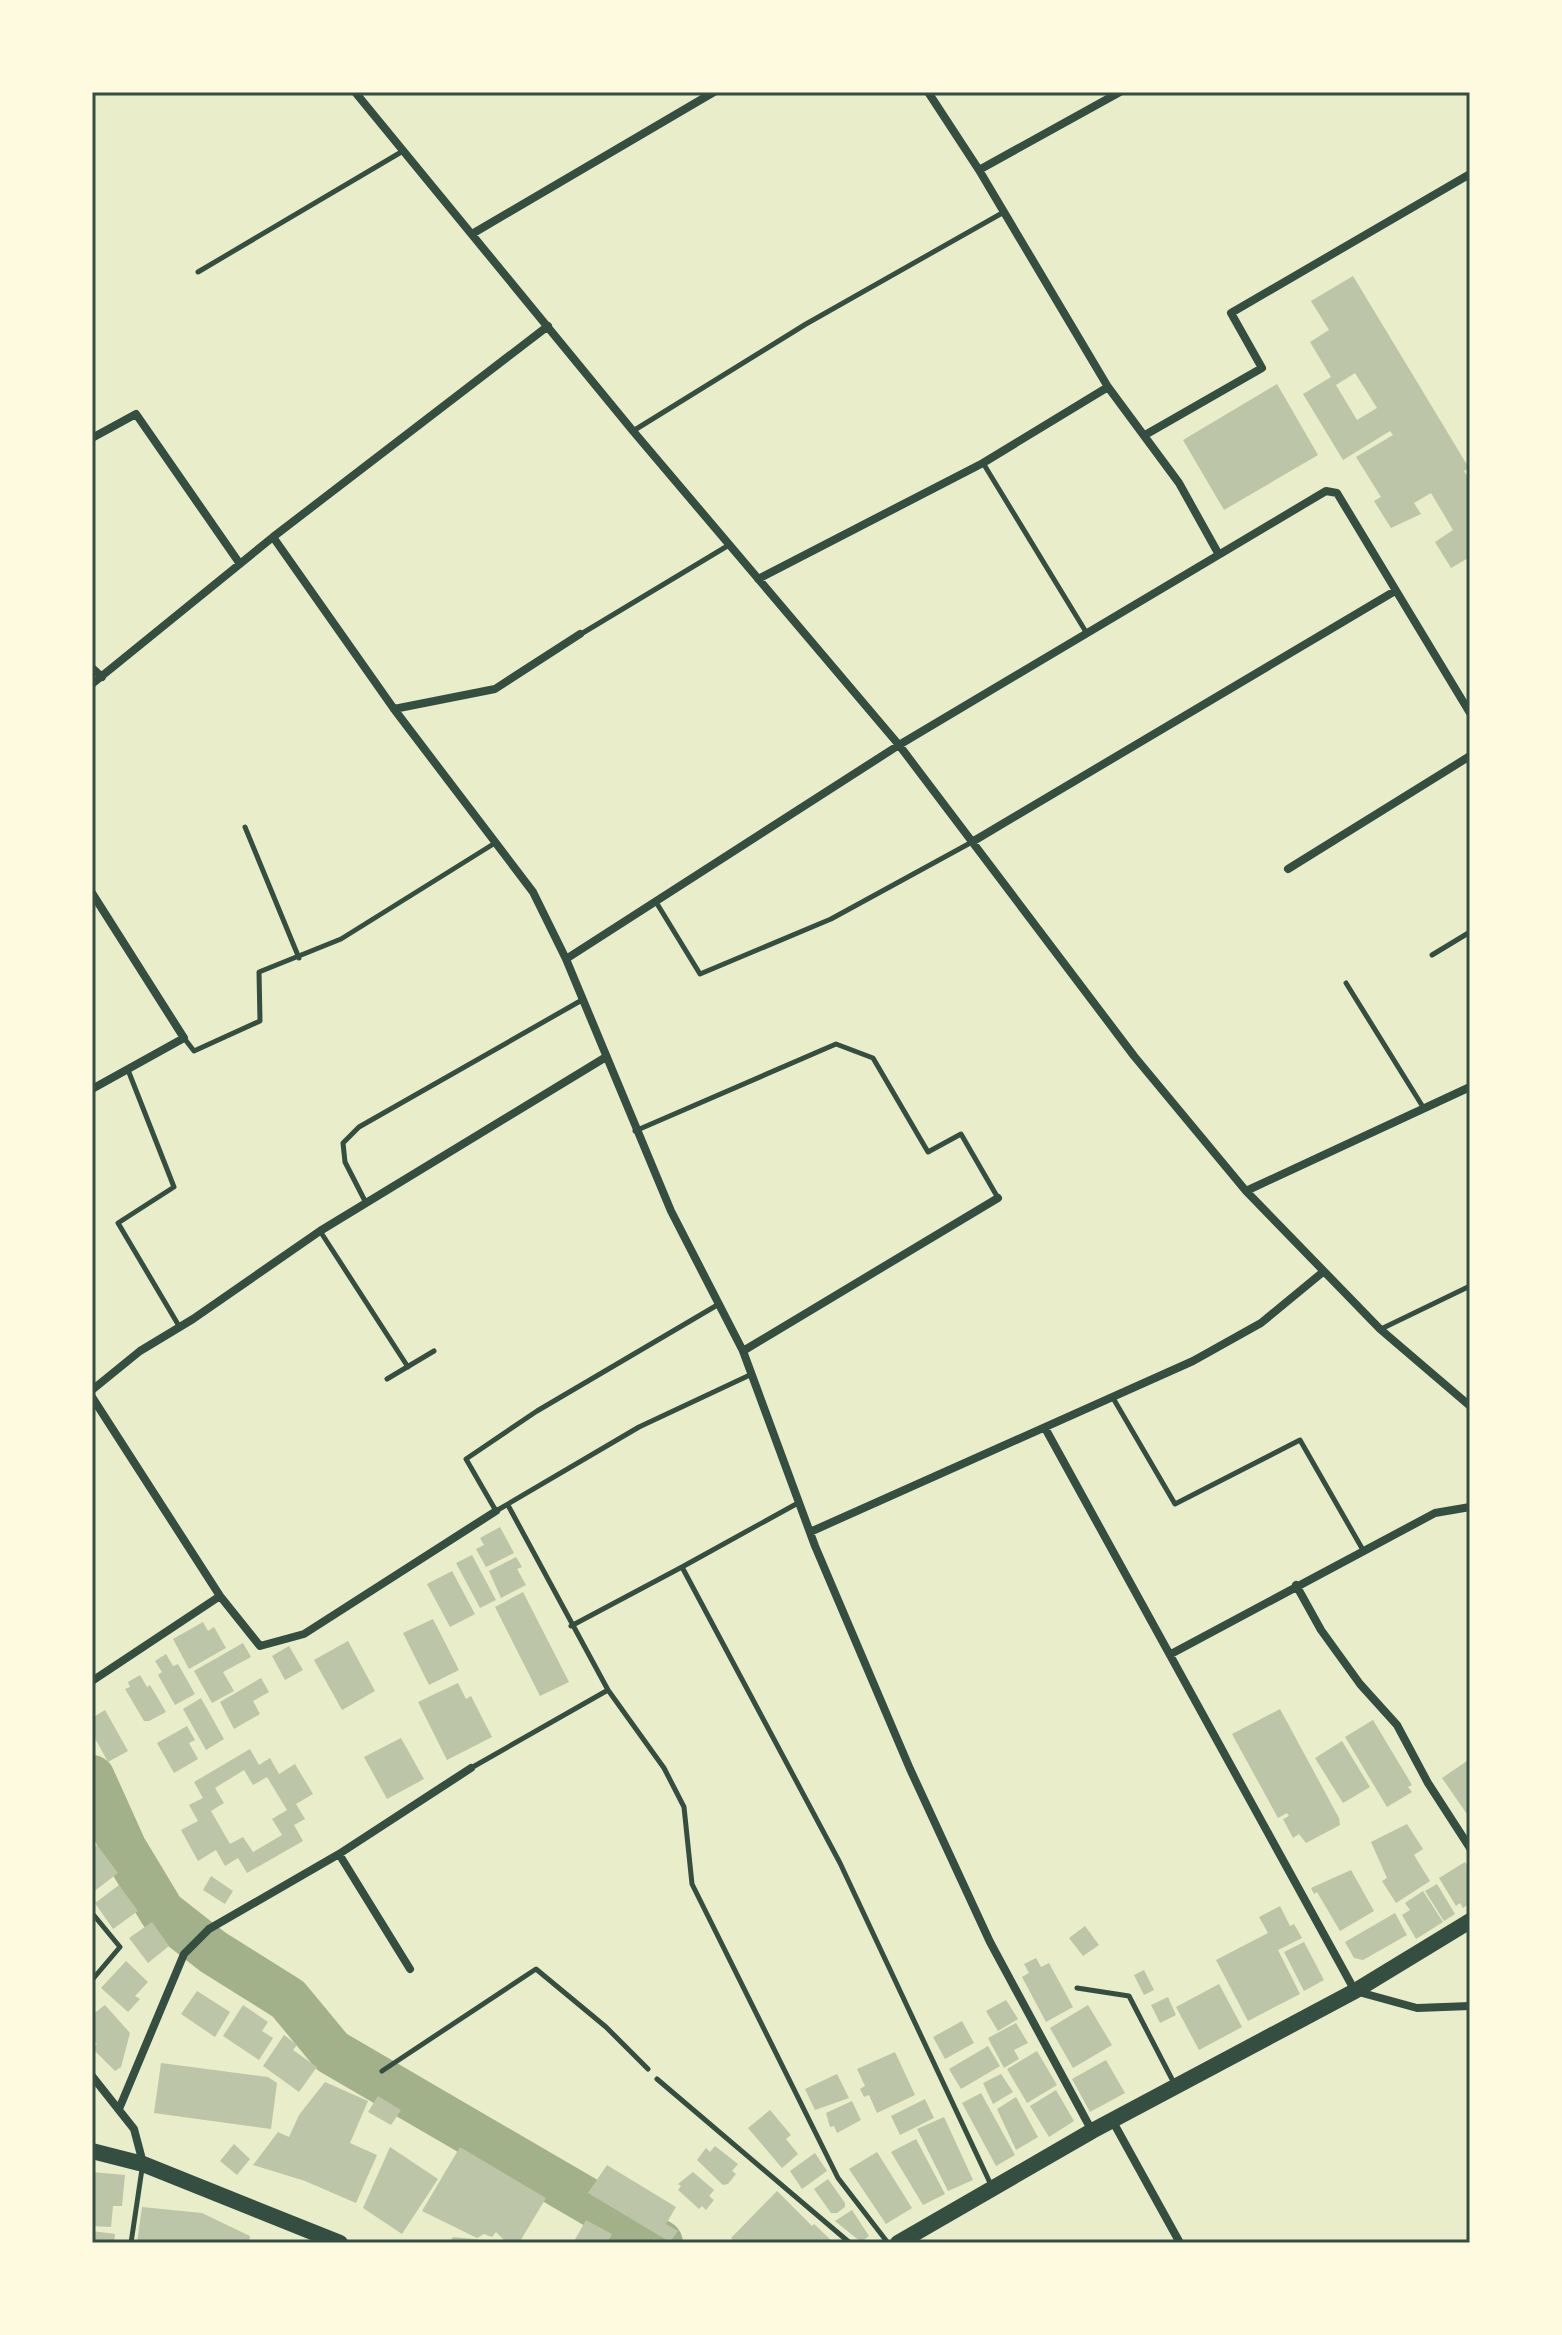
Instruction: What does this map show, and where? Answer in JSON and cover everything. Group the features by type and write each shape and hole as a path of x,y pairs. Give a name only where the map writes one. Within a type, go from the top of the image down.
{"main road":[{"path":"898,2243 1092,2131 1355,1991 1470,1921"},
{"path":"92,2151 143,2164 340,2243"}],"street":[{"path":"472,234 714,92"},
{"path":"928,92 979,170 1108,387 1179,483 1218,553"},
{"path":"979,170 1120,92"},
{"path":"357,93 633,431 899,745 1134,1056 1246,1191 1380,1329 1470,1406"},
{"path":"1145,435 1262,368 1231,313 1470,174"},
{"path":"92,684 273,537 548,326"},
{"path":"758,579 983,463 1108,387"},
{"path":"92,438 136,414 240,564"},
{"path":"566,959 899,745 1326,491 1337,493 1470,713"},
{"path":"273,537 394,709 533,892 566,959 635,1131 743,1351 798,1503 910,1769 984,1927 1092,2131"},
{"path":"972,842 1395,591"},
{"path":"394,709 495,689 580,634"},
{"path":"92,668 102,677"},
{"path":"1288,869 1470,756"},
{"path":"92,893 184,1038 92,1089"},
{"path":"92,1390 140,1351 320,1231 606,1057"},
{"path":"1246,1191 1470,1087"},
{"path":"743,1351 998,1198"},
{"path":"810,1532 990,1449 1011,1445 1193,1361 1261,1323 1323,1272"},
{"path":"92,1397 220,1596 260,1646 304,1634 496,1511"},
{"path":"1045,1428 1355,1991 1417,2008 1470,2006"},
{"path":"1171,1654 1435,1513 1470,1507"},
{"path":"1296,1585 1321,1630 1360,1684 1397,1725 1470,1848"},
{"path":"92,1681 220,1596"},
{"path":"119,2109 184,1954 209,1929 339,1854 471,1768"},
{"path":"339,1854 410,1969"},
{"path":"92,2076 134,2129 143,2164"},
{"path":"1112,2120 1180,2243"}],"lane":[{"path":"198,272 403,151"},
{"path":"633,431 806,324 1004,212"},
{"path":"983,463 1086,632"},
{"path":"580,634 729,545"},
{"path":"245,827 299,958"},
{"path":"656,902 700,974 831,919 972,842"},
{"path":"184,1038 194,1051 260,1021 259,972 341,939 495,843"},
{"path":"1432,955 1470,932"},
{"path":"1346,983 1423,1107"},
{"path":"366,1203 345,1162 343,1143 359,1127 582,1000"},
{"path":"635,1131 836,1044 873,1058 928,1152 961,1134 998,1198"},
{"path":"128,1070 174,1187 118,1223 180,1327"},
{"path":"320,1231 408,1367"},
{"path":"1380,1329 1470,1286"},
{"path":"719,1304 537,1411 466,1459 496,1511 509,1507 639,1427 752,1374"},
{"path":"387,1379 434,1351"},
{"path":"1113,1398 1175,1504 1300,1440 1363,1550"},
{"path":"571,1626 798,1503"},
{"path":"509,1507 608,1690 664,1768 684,1807 692,1884 838,2178 888,2243"},
{"path":"682,1567 840,1863 993,2188"},
{"path":"471,1768 608,1690"},
{"path":"92,1913 120,1947 92,1980"},
{"path":"1077,1988 1129,1996 1176,2086"},
{"path":"657,2079 850,2243"},
{"path":"131,2243 143,2164"}],"path":[{"path":"382,2071 536,1969 606,2027 657,2079"}],"building":[{"path":"1353,276 1469,468 1464,471 1470,481 1470,557 1451,568 1435,542 1453,530 1431,493 1414,503 1421,514 1391,528 1374,501 1381,497 1356,457 1393,435 1390,431 1343,460 1303,394 1331,377 1310,342 1329,330 1311,301","holes":["1355,373 1377,408 1357,420 1336,385"]},
{"path":"1277,384 1318,455 1224,510 1183,440"},
{"path":"500,1527 514,1553 486,1567 476,1549 484,1545 480,1538"},
{"path":"472,1555 496,1600 480,1608 456,1563"},
{"path":"516,1557 522,1567 517,1569 526,1585 501,1598 489,1571"},
{"path":"452,1571 475,1614 450,1627 427,1584"},
{"path":"523,1592 569,1682 540,1696 495,1607"},
{"path":"433,1619 459,1670 429,1685 403,1633"},
{"path":"203,1622 208,1631 214,1627 226,1648 189,1669 173,1639"},
{"path":"348,1641 375,1691 342,1710 314,1660"},
{"path":"243,1643 251,1657 223,1672 234,1691 212,1703 194,1671"},
{"path":"289,1646 303,1670 285,1680 272,1656"},
{"path":"166,1654 173,1666 178,1664 195,1694 175,1705 158,1675 162,1672 155,1661"},
{"path":"140,1675 147,1687 150,1685 166,1712 149,1721 144,1721 125,1689 130,1687 128,1682"},
{"path":"261,1678 269,1692 253,1701 260,1714 234,1729 220,1702"},
{"path":"458,1683 466,1699 471,1696 492,1737 447,1760 418,1702"},
{"path":"201,1698 224,1739 206,1750 183,1709"},
{"path":"1280,1709 1339,1818 1340,1825 1306,1843 1299,1834 1293,1838 1283,1819 1289,1816 1287,1813 1278,1818 1232,1734"},
{"path":"105,1710 128,1751 108,1762 92,1733 92,1718"},
{"path":"1373,1720 1412,1785 1408,1787 1412,1792 1387,1807 1345,1737"},
{"path":"187,1726 195,1740 189,1743 198,1759 174,1773 157,1743"},
{"path":"401,1738 424,1779 387,1799 364,1757"},
{"path":"1342,1741 1370,1787 1343,1803 1315,1758"},
{"path":"250,1749 259,1765 270,1758 279,1774 295,1764 313,1794 296,1804 305,1819 294,1825 303,1841 247,1873 238,1858 225,1866 216,1850 198,1861 181,1830 198,1821 189,1805 203,1798 194,1782","holes":["244,1770 253,1785 267,1777 287,1810 272,1819 282,1835 253,1852 243,1837 230,1844 211,1811 224,1803 215,1788"]},
{"path":"1470,1759 1470,1812 1467,1814 1442,1778"},
{"path":"1407,1824 1423,1849 1414,1855 1430,1881 1396,1903 1382,1881 1387,1878 1371,1842"},
{"path":"97,1845 118,1873 92,1893 92,1849"},
{"path":"1465,1862 1470,1870 1470,1903 1463,1908 1460,1903 1456,1906 1439,1878"},
{"path":"1351,1870 1374,1911 1340,1931 1317,1892 1314,1894 1311,1888"},
{"path":"211,1876 233,1891 225,1904 203,1890"},
{"path":"1437,1884 1455,1914 1444,1921 1425,1891"},
{"path":"119,1885 138,1911 113,1929 95,1903"},
{"path":"1423,1891 1443,1922 1416,1939 1402,1915 1410,1910 1405,1903"},
{"path":"1280,1906 1290,1926 1294,1924 1302,1938 1278,1950 1300,1994 1248,2021 1216,1960 1268,1933 1259,1917"},
{"path":"1395,1913 1407,1935 1363,1960 1354,1958 1345,1942"},
{"path":"152,1922 169,1946 148,1963 129,1938"},
{"path":"1085,1926 1099,1945 1083,1956 1069,1938"},
{"path":"1304,1942 1324,1980 1304,1991 1284,1952"},
{"path":"1036,1958 1041,1967 1049,1963 1073,2007 1046,2022 1022,1977 1029,1973 1024,1964"},
{"path":"126,1961 148,1982 135,1996 140,1999 128,2012 101,1988"},
{"path":"1144,1970 1154,1990 1144,1995 1134,1975"},
{"path":"1219,1984 1242,2027 1199,2050 1176,2007"},
{"path":"197,1991 230,2012 215,2037 181,2014"},
{"path":"1168,1997 1176,2015 1160,2023 1151,2005"},
{"path":"1006,2000 1018,2019 998,2031 986,2011"},
{"path":"105,2005 130,2033 121,2067 115,2071 92,2048 97,2044 92,2039 92,2015"},
{"path":"243,2005 268,2022 262,2031 273,2038 259,2060 223,2036"},
{"path":"1088,2005 1112,2045 1073,2068 1050,2028"},
{"path":"962,2021 974,2043 945,2059 933,2037"},
{"path":"1016,2023 1028,2043 1014,2050 1019,2059 1004,2068 988,2038"},
{"path":"284,2035 297,2045 293,2050 317,2067 299,2092 263,2066"},
{"path":"988,2046 1000,2066 961,2089 949,2069"},
{"path":"1037,2051 1057,2085 1027,2103 1007,2069"},
{"path":"895,2052 915,2095 877,2113 869,2095 864,2097 860,2089 865,2086 857,2069"},
{"path":"1106,2060 1125,2093 1090,2112 1072,2079"},
{"path":"161,2063 268,2077 277,2083 271,2129 154,2113"},
{"path":"837,2074 849,2098 815,2110 805,2089"},
{"path":"1001,2074 1013,2092 993,2104 983,2083"},
{"path":"325,2082 368,2101 350,2143 377,2155 356,2203 305,2181 253,2165 278,2132 289,2137 299,2115"},
{"path":"1056,2090 1074,2121 1049,2137 1030,2106"},
{"path":"981,2093 1015,2155 996,2166 962,2103"},
{"path":"378,2096 401,2110 391,2125 368,2112"},
{"path":"1016,2097 1038,2137 1016,2150 997,2109"},
{"path":"925,2099 934,2118 900,2135 891,2116"},
{"path":"852,2101 861,2120 837,2133 834,2126 830,2127 826,2113"},
{"path":"770,2110 791,2135 786,2139 798,2154 782,2168 748,2128"},
{"path":"944,2117 973,2180 948,2191 917,2129"},
{"path":"916,2139 945,2194 923,2205 891,2152"},
{"path":"234,2144 250,2159 237,2175 220,2161"},
{"path":"715,2146 738,2164 732,2171 736,2174 728,2184 723,2185 697,2160 706,2148 710,2152"},
{"path":"390,2147 438,2179 402,2234 363,2208"},
{"path":"460,2147 546,2198 519,2243 507,2243 496,2232 492,2237 484,2234 477,2238 422,2211"},
{"path":"877,2152 912,2208 886,2224 849,2169"},
{"path":"815,2153 827,2171 802,2189 790,2171"},
{"path":"607,2165 676,2207 666,2224 678,2231 670,2242 588,2193"},
{"path":"92,2172 125,2175 122,2206 113,2206 111,2227 92,2226"},
{"path":"693,2172 714,2190 709,2196 714,2200 706,2210 702,2206 699,2209 678,2190 681,2186 678,2184"},
{"path":"828,2179 845,2203 845,2207 837,2213 831,2213 814,2189"},
{"path":"777,2191 834,2243 736,2243 731,2238"},
{"path":"142,2207 202,2213 250,2236 249,2243 137,2243"},
{"path":"852,2210 869,2236 861,2242 835,2221"},
{"path":"586,2220 612,2234 607,2243 573,2243"},
{"path":"92,2231 115,2234 114,2243 92,2243"},
{"path":"453,2237 493,2241 493,2243 449,2243"}],"waterway":[{"path":"92,1778 124,1849 162,1912 213,1952 288,1999 332,2052 660,2243"}]}
